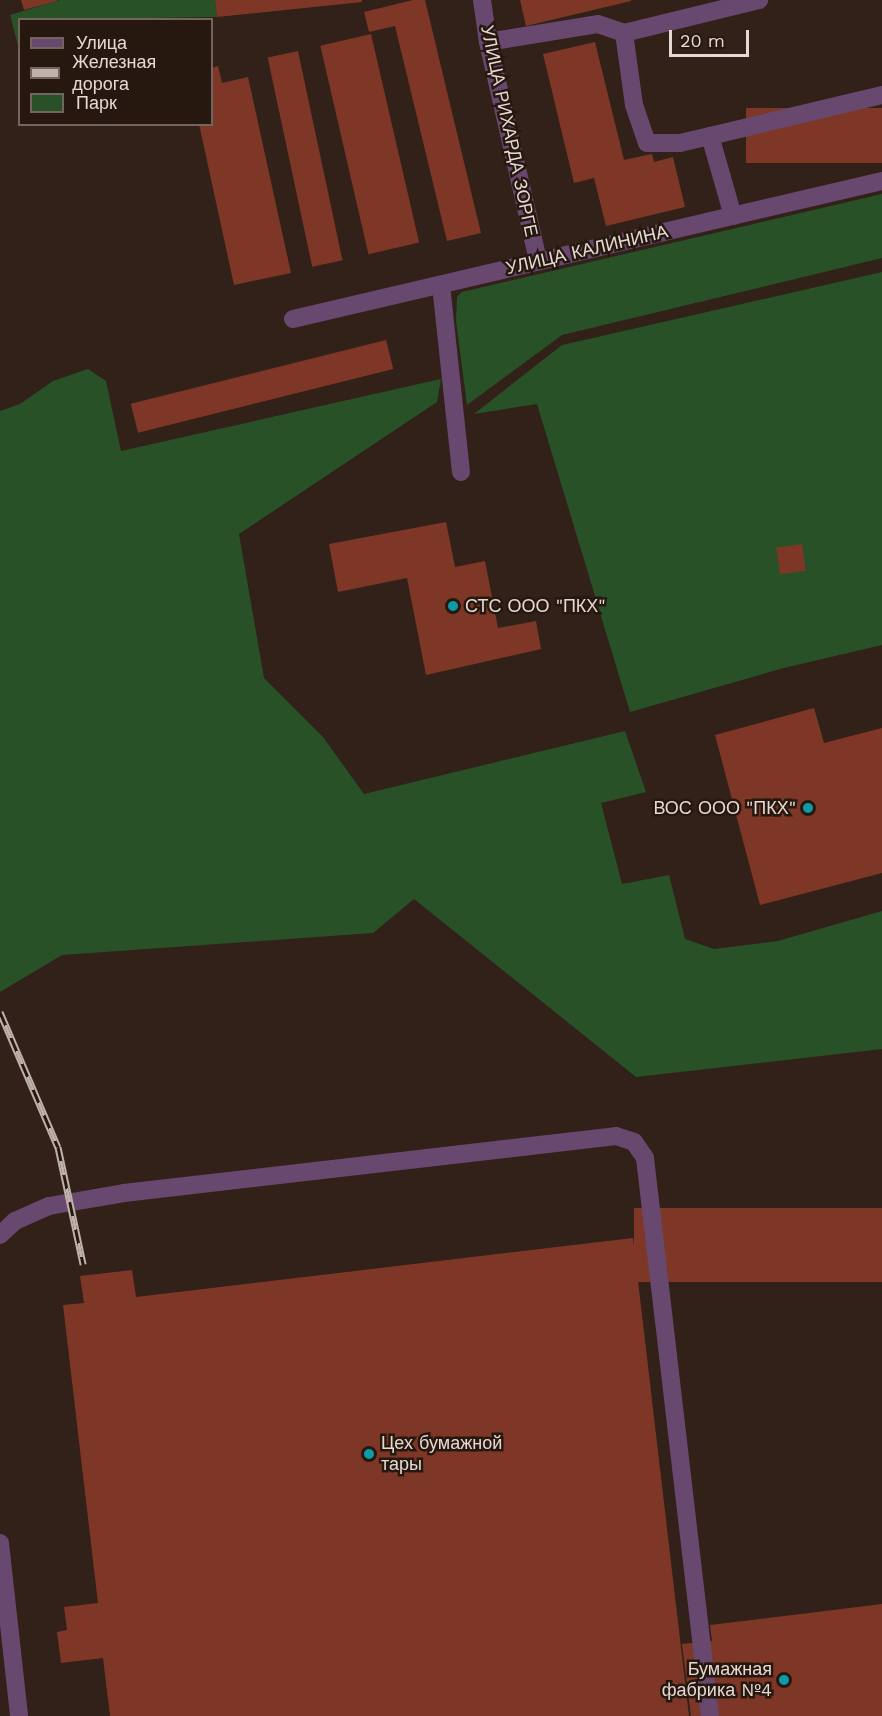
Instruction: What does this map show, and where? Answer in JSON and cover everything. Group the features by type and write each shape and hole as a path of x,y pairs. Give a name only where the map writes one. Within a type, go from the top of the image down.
{"street":[{"name":"УЛИЦА РИХАРДА ЗОРГЕ","path":"482,0 488,42 537,261"},
{"path":"488,42 598,24 624,33 759,0"},
{"path":"624,33 634,105 647,143 680,143 882,95"},
{"path":"710,136 733,216"},
{"name":"УЛИЦА КАЛИНИНА","path":"293,319 882,181"},
{"path":"441,285 461,472"},
{"path":"0,1235 15,1221 49,1206 124,1193 616,1136 634,1142 645,1158 710,1716"},
{"path":"0,1543 19,1716"}],"green space":[{"path":"60,0 215,0 217,17 18,18 18,45 10,15"},
{"path":"882,194 882,258 562,335 467,405 456,321 457,297 462,292"},
{"path":"882,272 882,645 784,668 630,712 537,404 474,414 562,345"},
{"path":"88,369 106,381 121,451 441,379 437,402 239,534 264,678 323,737 364,794 625,731 646,792 601,803 622,884 669,875 685,939 714,949 778,941 882,911 882,1049 636,1077 414,899 373,933 62,955 0,992 0,411 20,404 53,381"}],"building":[{"path":"21,0 57,0 57,1 24,10"},
{"path":"215,0 362,0 362,2 217,17"},
{"path":"413,0 425,0 481,233 447,241 395,26 369,32 364,12"},
{"path":"520,0 631,0 631,1 526,26"},
{"path":"371,34 419,243 368,254 320,46"},
{"path":"595,42 624,160 652,154 654,162 673,157 685,207 606,226 594,178 574,183 543,54"},
{"path":"298,51 342,260 312,267 268,57"},
{"path":"218,66 222,83 248,77 291,273 234,285 199,126 213,126 213,68"},
{"path":"746,108 882,108 882,163 746,163"},
{"path":"386,340 393,369 138,433 131,404"},
{"name":"СТС ООО \"ПКХ\"","path":"446,522 455,567 485,561 498,628 536,621 541,649 426,675 407,578 338,592 329,544"},
{"path":"802,544 806,571 780,574 776,548"},
{"name":"ВОС ООО \"ПКХ\"","path":"814,708 824,743 882,728 882,873 760,905 715,735"},
{"path":"634,1208 882,1208 882,1282 634,1282"},
{"name":"Цех бумажной тары","path":"633,1238 689,1716 110,1716 103,1658 61,1663 57,1632 67,1630 64,1607 98,1603 63,1305 84,1303 80,1276 132,1270 136,1297"},
{"name":"Бумажная фабрика №4","path":"882,1604 882,1716 691,1716 682,1644 712,1641 710,1625"}],"railway":[{"path":"0,1012 58,1147 83,1264"}],"place":[{"name":"СТС ООО \"ПКХ\"","path":"453,606"},
{"name":"ВОС ООО \"ПКХ\"","path":"808,808"},
{"name":"Цех бумажной тары","path":"369,1454"},
{"name":"Бумажная фабрика №4","path":"784,1680"}]}
